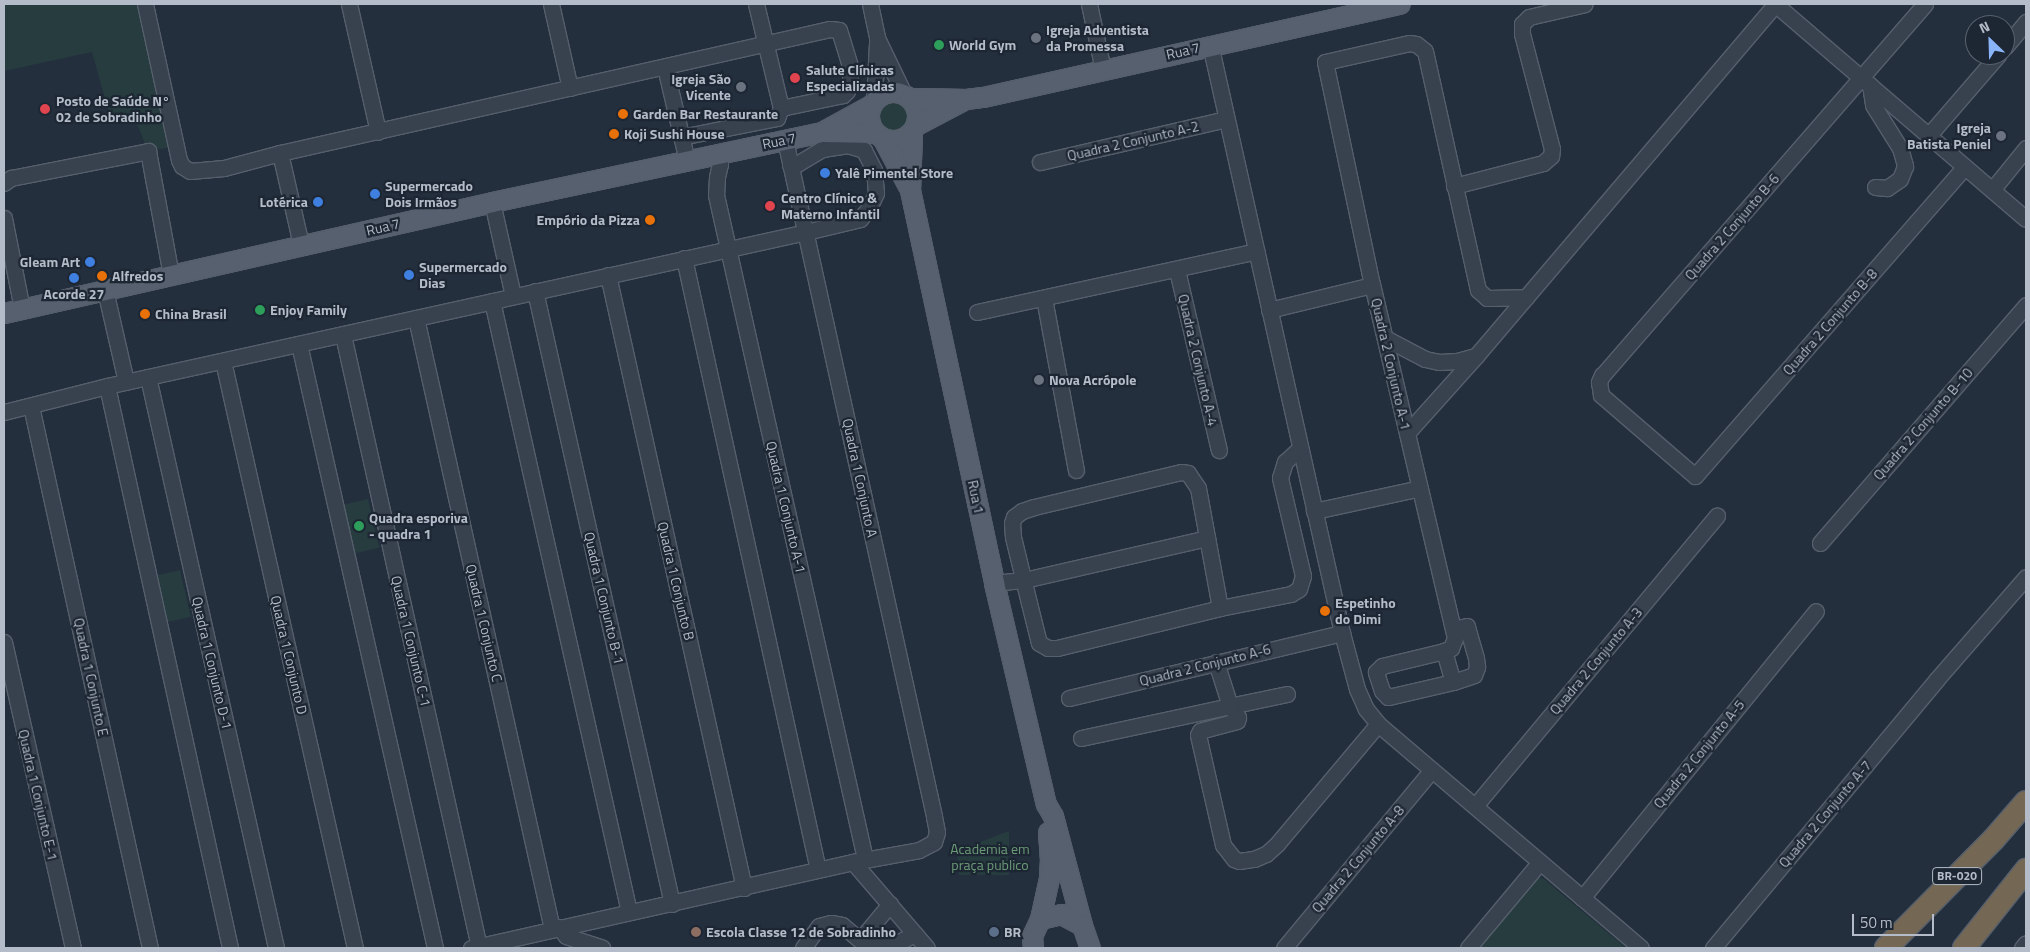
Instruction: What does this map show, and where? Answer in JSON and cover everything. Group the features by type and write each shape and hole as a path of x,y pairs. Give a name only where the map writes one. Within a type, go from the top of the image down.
{"highway":[{"name":"BR-020","path":"1886,948 1993,840 2026,802"},
{"path":"1964,948 2026,870"}],"main road":[{"name":"Rua 7","path":"907,96 966,99 1103,70 1210,44 1400,4"},
{"path":"888,92 907,96 917,110 914,128 899,140 879,136 869,119 873,103 888,92"},
{"name":"Rua 7","path":"914,128 966,99"},
{"name":"Rua 7","path":"822,132 873,103"},
{"name":"Rua 1","path":"914,128 910,190 994,583 1046,804"},
{"name":"Rua 7","path":"13,311 492,202 822,132 879,136"},
{"name":"Rua 1","path":"879,136 910,190"},
{"path":"1046,804 1053,816 1090,948"},
{"path":"1031,938 1050,860 1045,818 1046,804"},
{"path":"1031,938 1061,914 1082,925"}],"street":[{"path":"145,4 177,148 182,166 190,172 224,168 280,153 836,28 842,36 848,59 850,83 843,95 780,108"},
{"path":"349,4 378,132"},
{"path":"551,4 570,88"},
{"path":"681,137 777,118 780,108 756,4"},
{"path":"870,4 877,38 873,103"},
{"path":"1089,4 1103,70"},
{"path":"1454,186 1543,163 1551,156 1552,149 1522,34 1522,24 1529,17 1585,4"},
{"path":"1407,434 1476,356 1776,4 2026,219"},
{"name":"Quadra 2 Conjunto B-6","path":"1695,476 1601,395 1599,382 1602,375 1866,81 1925,4"},
{"path":"2015,35 2026,22"},
{"path":"877,38 907,96"},
{"path":"1372,285 1325,62 1409,43 1416,44 1425,51 1478,290 1487,298 1526,297"},
{"path":"1210,44 1342,633 1357,689 1366,709 1378,724 1641,948"},
{"path":"1929,135 1989,65"},
{"path":"665,67 687,161"},
{"path":"1866,81 1874,105 1900,148 1904,166 1900,179 1887,188 1876,187"},
{"name":"Quadra 2 Conjunto A-2","path":"1040,162 1226,119"},
{"name":"Quadra 1 Conjunto A","path":"785,140 937,832 934,842 930,846 919,850 859,860"},
{"path":"4,412 107,386 860,219 869,208 876,193 874,170 864,150 848,145 822,149 798,164 790,164"},
{"path":"1992,190 2026,148"},
{"path":"4,183 11,178 148,151 171,275"},
{"path":"280,153 301,245"},
{"name":"Quadra 1 Conjunto A-1","path":"719,154 716,195 859,860"},
{"name":"Quadra 2 Conjunto B-8","path":"1695,476 1965,167"},
{"path":"492,202 513,296"},
{"path":"4,218 13,311"},
{"path":"977,312 1177,270 1256,251"},
{"path":"684,258 818,870"},
{"name":"Quadra 2 Conjunto A-4","path":"1177,270 1219,450"},
{"name":"Quadra 1 Conjunto B","path":"608,275 744,888"},
{"name":"Quadra 2 Conjunto A-1","path":"1269,310 1372,285 1453,630"},
{"path":"105,290 126,382"},
{"name":"Quadra 1 Conjunto B-1","path":"535,291 672,904"},
{"path":"1044,298 1076,470"},
{"path":"492,301 629,912"},
{"name":"Quadra 2 Conjunto B-10","path":"1820,543 2026,305"},
{"name":"Quadra 1 Conjunto C","path":"416,318 556,928"},
{"name":"Quadra 1 Conjunto C-1","path":"343,335 475,948"},
{"path":"1385,338 1432,360 1456,361 1476,356"},
{"path":"299,344 435,948"},
{"name":"Quadra 1 Conjunto D","path":"223,361 354,948"},
{"name":"Quadra 1 Conjunto D-1","path":"148,377 276,948"},
{"path":"107,386 230,948"},
{"name":"Quadra 1 Conjunto E","path":"32,406 150,948"},
{"path":"1220,608 1198,488 1188,473 1181,472 1022,511 1014,517 1012,523 1039,643 1048,648 1220,608 1291,594 1299,589 1302,584 1299,557 1280,478 1285,462 1300,448"},
{"path":"1314,511 1420,488"},
{"name":"Quadra 2 Conjunto A-3","path":"1475,806 1717,516"},
{"path":"994,583 1024,580 1207,538"},
{"name":"Quadra 2 Conjunto A-7","path":"1713,948 1937,679 2026,577"},
{"name":"Quadra 2 Conjunto A-5","path":"1582,898 1816,611"},
{"path":"1467,626 1477,667 1474,675 1453,682 1388,697 1382,691 1376,672 1382,666 1444,651 1455,644 1453,630 1467,626"},
{"name":"Quadra 2 Conjunto A-6","path":"1069,698 1342,633"},
{"name":"Quadra 1 Conjunto E-1","path":"4,642 73,948"},
{"path":"1444,651 1453,682"},
{"path":"1216,662 1230,706 1238,718 1237,721 1200,732 1197,738 1223,845 1234,859 1239,861 1254,859 1266,854 1277,844 1378,724"},
{"path":"1081,738 1287,694"},
{"name":"Quadra 2 Conjunto A-8","path":"1284,948 1432,770"},
{"path":"475,948 556,928 744,888 859,860 890,904 927,948"},
{"path":"1468,948 1540,862"},
{"path":"860,940 890,904"},
{"path":"803,948 819,926 831,923 842,925 860,940 874,946 889,945 915,934"},
{"path":"556,928 566,936 602,948"},
{"path":"2022,948 2026,944"}],"green space":[{"path":"4,4 140,4 172,147 148,151 138,126 110,116 92,52 4,71"},
{"path":"889,96 897,96 904,99 910,105 913,116 910,127 904,133 897,136 889,136 882,133 876,127 873,120 873,112 876,105 882,99"},
{"name":"Quadra esporiva - quadra 1","path":"368,499 379,548 350,554 339,506"},
{"path":"180,570 191,617 164,623 154,576"},
{"name":"Academia em praça publico","path":"1009,831 1009,875 959,875 957,851"},
{"path":"1534,879 1544,879 1626,948 1476,948"}],"place":[{"name":"Igreja Adventista da Promessa","path":"1036,38"},
{"name":"World Gym","path":"939,45"},
{"name":"Salute Clínicas Especializadas","path":"795,78"},
{"name":"Igreja São Vicente","path":"741,87"},
{"name":"Posto de Saúde N° 02 de Sobradinho","path":"45,109"},
{"name":"Garden Bar Restaurante","path":"623,114"},
{"name":"Koji Sushi House","path":"614,134"},
{"name":"Igreja Batista Peniel","path":"2001,136"},
{"name":"Yalê Pimentel Store","path":"825,173"},
{"name":"Supermercado Dois Irmãos","path":"375,194"},
{"name":"Lotérica","path":"318,202"},
{"name":"Centro Clínico & Materno Infantil","path":"770,206"},
{"name":"Empório da Pizza","path":"650,220"},
{"name":"Gleam Art","path":"90,262"},
{"name":"Supermercado Dias","path":"409,275"},
{"name":"Alfredos","path":"102,276"},
{"name":"Acorde 27","path":"74,278"},
{"name":"Enjoy Family","path":"260,310"},
{"name":"China Brasil","path":"145,314"},
{"name":"Nova Acrópole","path":"1039,380"},
{"name":"Quadra esporiva - quadra 1","path":"359,526"},
{"name":"Espetinho do Dimi","path":"1325,611"},
{"name":"Escola Classe 12 de Sobradinho","path":"696,932"},
{"name":"BR","path":"994,932"}]}
